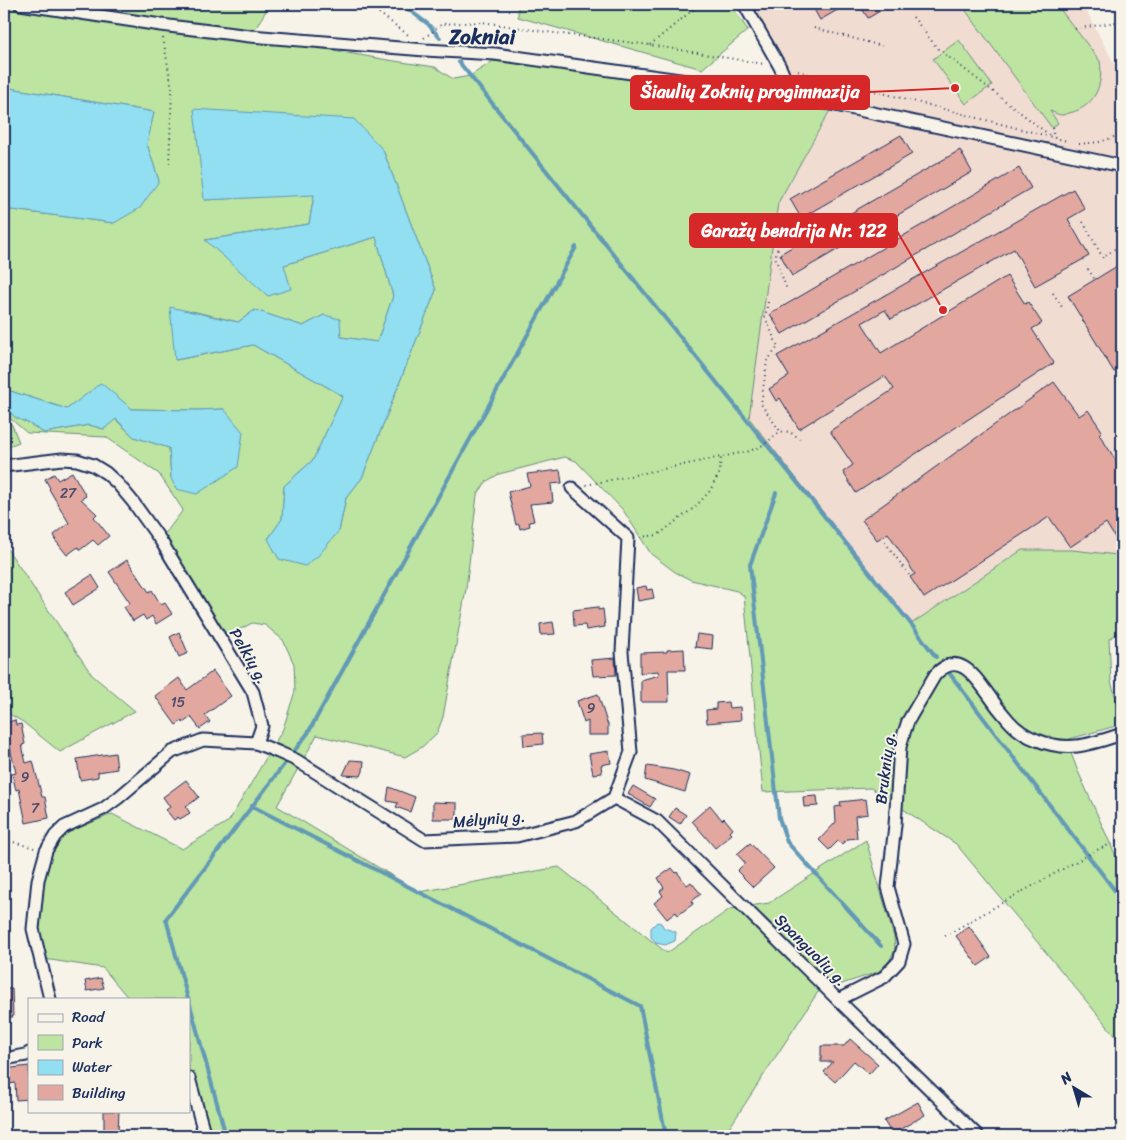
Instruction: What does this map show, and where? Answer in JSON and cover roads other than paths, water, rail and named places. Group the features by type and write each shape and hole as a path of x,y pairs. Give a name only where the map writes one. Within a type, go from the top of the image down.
{"street":[{"path":"20,4 250,36 424,44 788,95 1122,166"},
{"path":"744,4 780,67 786,82 788,95"},
{"name":"Pelkių g.","path":"4,466 62,459 77,460 93,465 118,484 161,541 253,692 262,726 256,743"},
{"path":"572,488 628,538 622,652 631,752 614,798"},
{"name":"Bruknių g.","path":"838,1000 884,977 899,961 904,944 888,887 900,748 908,721 935,675 941,669 949,665 956,665 970,671 1010,722 1020,731 1036,740 1053,745 1071,747 1086,745 1122,734"},
{"path":"50,998 33,929 38,880 46,851 55,836 64,827 103,809 172,752 203,740 256,743"},
{"name":"Mėlynių g.","path":"256,743 296,760 424,840 517,836 576,821 614,798"},
{"name":"Spanguolių g.","path":"614,798 657,821 978,1136"},
{"path":"4,1059 28,1053"},
{"path":"190,1082 205,1136"}],"water":[{"path":"4,87 154,112 147,144 159,181 140,208 114,223 4,209"},
{"path":"194,109 354,119 383,150 436,290 362,478 346,498 339,531 318,556 305,566 279,559 268,539 282,519 284,486 313,460 343,396 253,345 175,360 170,307 238,322 255,310 303,326 324,315 340,319 341,337 377,342 393,296 376,237 284,265 291,289 268,296 205,240 309,224 314,195 204,200"},
{"path":"101,383 132,409 224,409 243,432 238,467 197,494 176,489 171,478 169,448 134,437 116,419 104,429 89,425 44,433 16,418 4,407 4,389 67,409"},
{"path":"657,922 661,923 664,928 676,932 675,941 665,945 656,943 651,937 651,928"}],"waterway":[{"path":"401,4 428,24 440,38"},
{"path":"459,62 936,657"},
{"path":"188,998 166,919 308,733 576,247"},
{"path":"776,493 750,565 779,818 787,842 881,946"},
{"path":"950,674 1122,900"},
{"path":"252,806 640,1006 666,1136"},
{"path":"190,1005 226,1136"}],"place":[{"name":"Šiaulių Zoknių progimnazija","path":"955,88"},
{"name":"Garažų bendrija Nr. 122","path":"943,310"}],"district":[{"name":"Zokniai","path":"482,37"}]}
